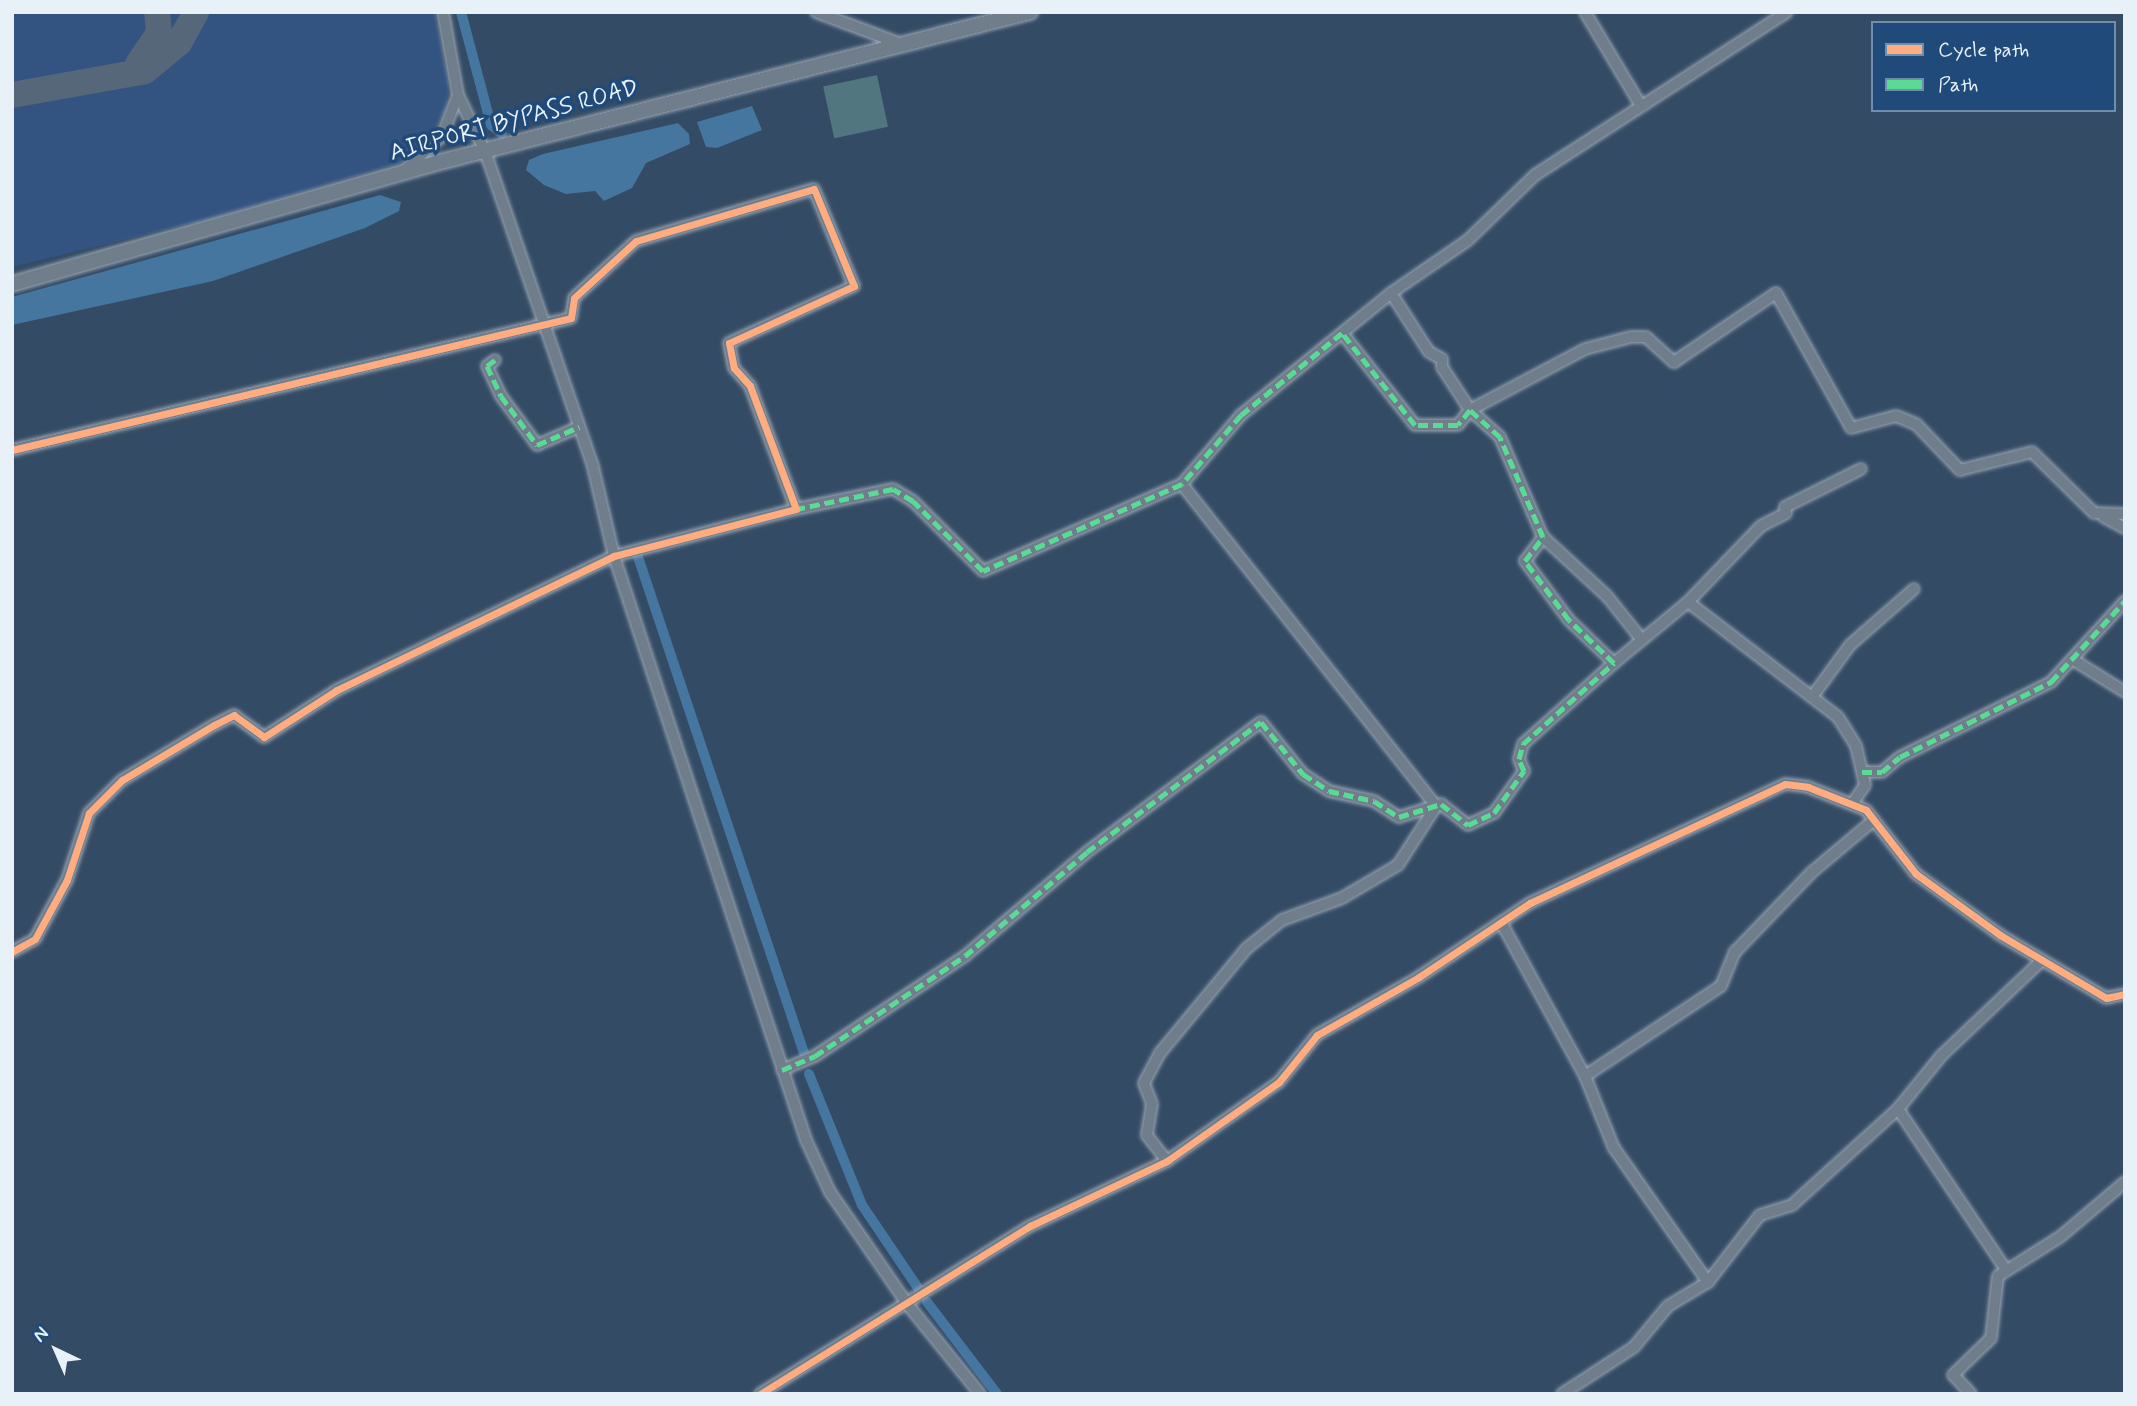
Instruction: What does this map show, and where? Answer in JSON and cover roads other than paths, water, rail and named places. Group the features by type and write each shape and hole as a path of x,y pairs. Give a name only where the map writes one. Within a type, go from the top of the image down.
{"street":[{"path":"443,12 458,95 485,151 579,427 614,556 782,1070 830,1192 908,1305 979,1394"},
{"path":"816,12 905,46"},
{"name":"AIRPORT BYPASS ROAD","path":"12,284 485,151 905,46 1009,15 1030,12"},
{"path":"1585,12 1641,106"},
{"path":"12,952 35,939 67,880 89,813 122,780 234,715 264,737 337,690 614,556 796,509 893,489 919,506 983,571 1182,484 1241,415 1391,293 1468,240 1535,175 1787,12"},
{"path":"393,176 442,136 458,95"},
{"path":"12,450 544,326 573,316 574,298 636,241 814,190 854,286 729,343 734,368 750,386 796,509"},
{"path":"1391,293 1429,352 1442,359 1442,367 1470,410 1513,456 1543,537 1607,596 1642,640"},
{"path":"1342,333 1415,425 1458,425 1470,410 1585,349 1631,337 1646,337 1674,362 1776,293 1851,428 1896,416 1916,424 1960,470 2032,452 2100,514 2125,528"},
{"path":"495,360 487,366 501,396 537,445 579,427"},
{"path":"782,1070 815,1056 965,956 1087,852 1261,722 1303,774 1329,791 1374,801 1399,817 1441,804 1468,825 1494,813 1524,771 1519,759 1523,744 1688,602 1761,526 1786,513 1785,507 1861,469"},
{"path":"1182,484 1436,806"},
{"path":"2100,514 2125,514"},
{"path":"1543,537 1525,561 1569,620 1614,663"},
{"path":"1812,697 1850,645 1914,589"},
{"path":"1862,772 1882,772 1900,757 2051,682 2075,661 2125,600"},
{"path":"1688,602 1838,716 1856,746 1865,785 1852,804"},
{"path":"2075,661 2125,692"},
{"path":"760,1394 875,1320 908,1305 1030,1226 1167,1161 1279,1082 1317,1035 1530,903 1785,784 1852,804 1874,820 1916,874 2042,960 2106,998 2125,994"},
{"path":"1167,1161 1147,1135 1152,1104 1144,1083 1166,1046 1247,948 1282,920 1342,898 1398,865 1436,806"},
{"path":"1585,1076 1721,986 1735,952 1812,872 1874,820"},
{"path":"1501,922 1585,1076 1614,1148 1708,1282"},
{"path":"1562,1394 1634,1347 1668,1306 1708,1282 1760,1215 1792,1205 1898,1109 1941,1056 2042,960"},
{"path":"1898,1109 2007,1270"},
{"path":"1971,1394 1953,1376 1991,1338 1998,1276 2060,1237 2125,1182"}],"waterway":[{"path":"461,12 491,125 502,134"},
{"path":"637,554 804,1053"},
{"path":"809,1074 862,1205 918,1288"},
{"path":"927,1302 997,1394"}]}
